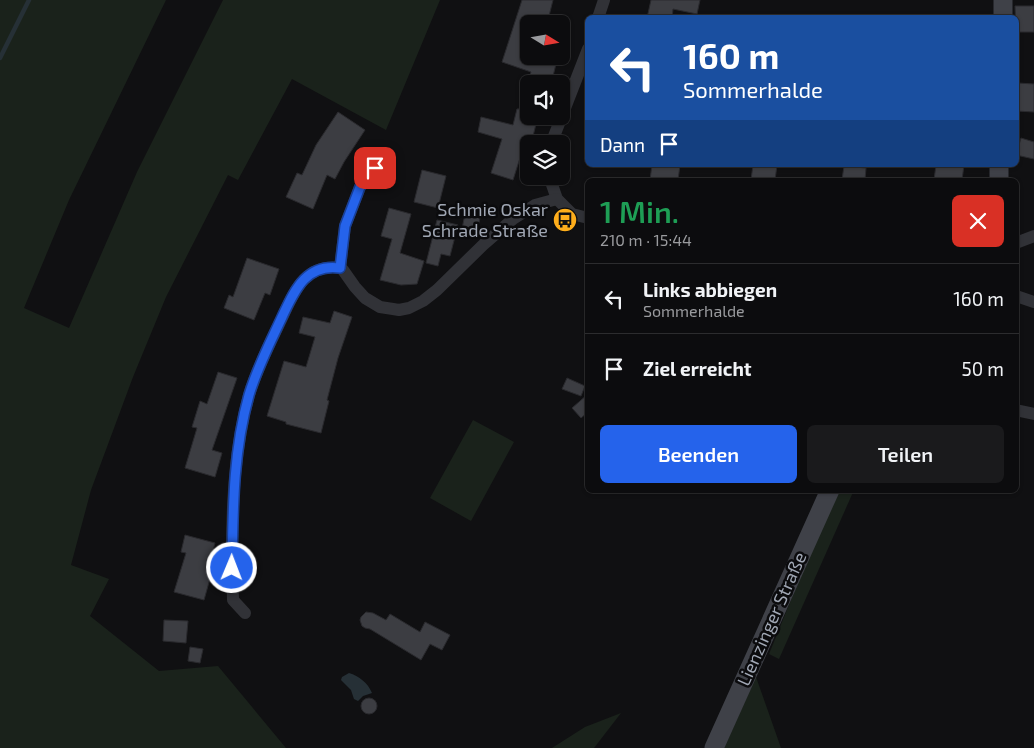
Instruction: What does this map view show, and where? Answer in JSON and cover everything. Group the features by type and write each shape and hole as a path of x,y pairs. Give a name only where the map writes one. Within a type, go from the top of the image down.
{"street":[{"path":"599,15 604,0"},
{"path":"1003,0 1003,15"},
{"path":"555,135 585,64"},
{"path":"340,268 345,226 360,187 375,168"},
{"path":"552,185 557,199 572,214 585,217"},
{"path":"245,613 234,600 232,568 233,515 240,441 249,395 263,358 294,291 306,277 315,271 324,268 340,268 365,298 380,306 393,309 409,308 423,301 437,290 513,219 535,204 557,199"},
{"path":"1019,242 1034,236"},
{"path":"1019,297 1034,302"},
{"path":"1019,411 1034,414"},
{"name":"Lienzinger Straße","path":"714,748 829,493"}],"shaded area":[{"path":"0,0 166,0 69,200 24,308 69,328 137,172 223,0 440,0 386,130 292,79 238,180 228,175 166,297 133,377 91,490 71,565 109,579 90,616 159,671 218,666 286,748 0,748"},
{"path":"473,420 514,442 471,521 430,498"},
{"path":"838,493 853,493 779,659 769,654 804,568"},
{"path":"349,673 363,680 372,693 363,696 358,701 354,699 351,690 341,680 342,677"},
{"path":"756,677 781,748 724,748"},
{"path":"621,713 594,748 552,748 585,727"}],"building":[{"path":"522,0 553,0 549,15 520,15 520,65 556,65 553,75 530,75 531,72 502,62"},
{"path":"651,0 700,0 697,14 673,9 672,15 648,15"},
{"path":"1015,6 1034,6 1034,32 1019,32 1019,15 1015,15"},
{"path":"1019,83 1034,84 1034,112 1019,111"},
{"path":"520,106 520,125 536,125 533,135 520,135 520,158 513,180 491,173 502,139 478,132 481,117 513,125 517,109"},
{"path":"338,112 365,130 335,179 327,175 313,209 286,197 297,173 302,175 316,145"},
{"path":"1021,138 1034,142 1034,159 1019,156"},
{"path":"652,167 680,167 678,178 650,178"},
{"path":"753,167 777,167 775,178 751,178"},
{"path":"844,167 866,168 865,178 842,178"},
{"path":"936,167 964,167 962,178 934,178"},
{"path":"422,170 446,176 438,208 414,202"},
{"path":"389,208 411,214 400,253 424,261 417,284 401,285 380,280 392,239 381,236"},
{"path":"465,214 480,218 477,232 462,229"},
{"path":"437,220 458,225 450,256 441,254 438,266 426,263"},
{"path":"247,258 279,269 270,295 265,293 254,320 224,308 229,295 233,297"},
{"path":"334,311 352,317 338,358 321,433 286,424 286,422 267,416 284,361 306,367 315,337 299,333 303,317 330,323"},
{"path":"218,372 237,378 212,450 222,453 215,477 185,468 197,428 192,427 200,401 207,404"},
{"path":"567,378 585,386 581,396 562,389"},
{"path":"585,397 585,415 581,418 572,408"},
{"path":"185,535 215,543 207,573 211,575 204,600 174,592 186,553 181,552"},
{"path":"366,612 373,613 386,620 390,614 420,632 425,622 450,635 442,650 430,644 421,660 362,626 360,620"},
{"path":"164,620 188,621 186,643 163,641"},
{"path":"190,647 203,649 200,663 188,661"},
{"path":"369,698 377,706 369,714 361,706"}],"waterway":[{"path":"0,58 29,0"}],"place":[{"name":"Schmie Oskar Schrade Straße","path":"565,220"}],"route":[{"path":"232,568 236,470 249,395 263,358 294,291 306,277 315,271 324,268 340,268 345,226 360,187 375,168"}]}
